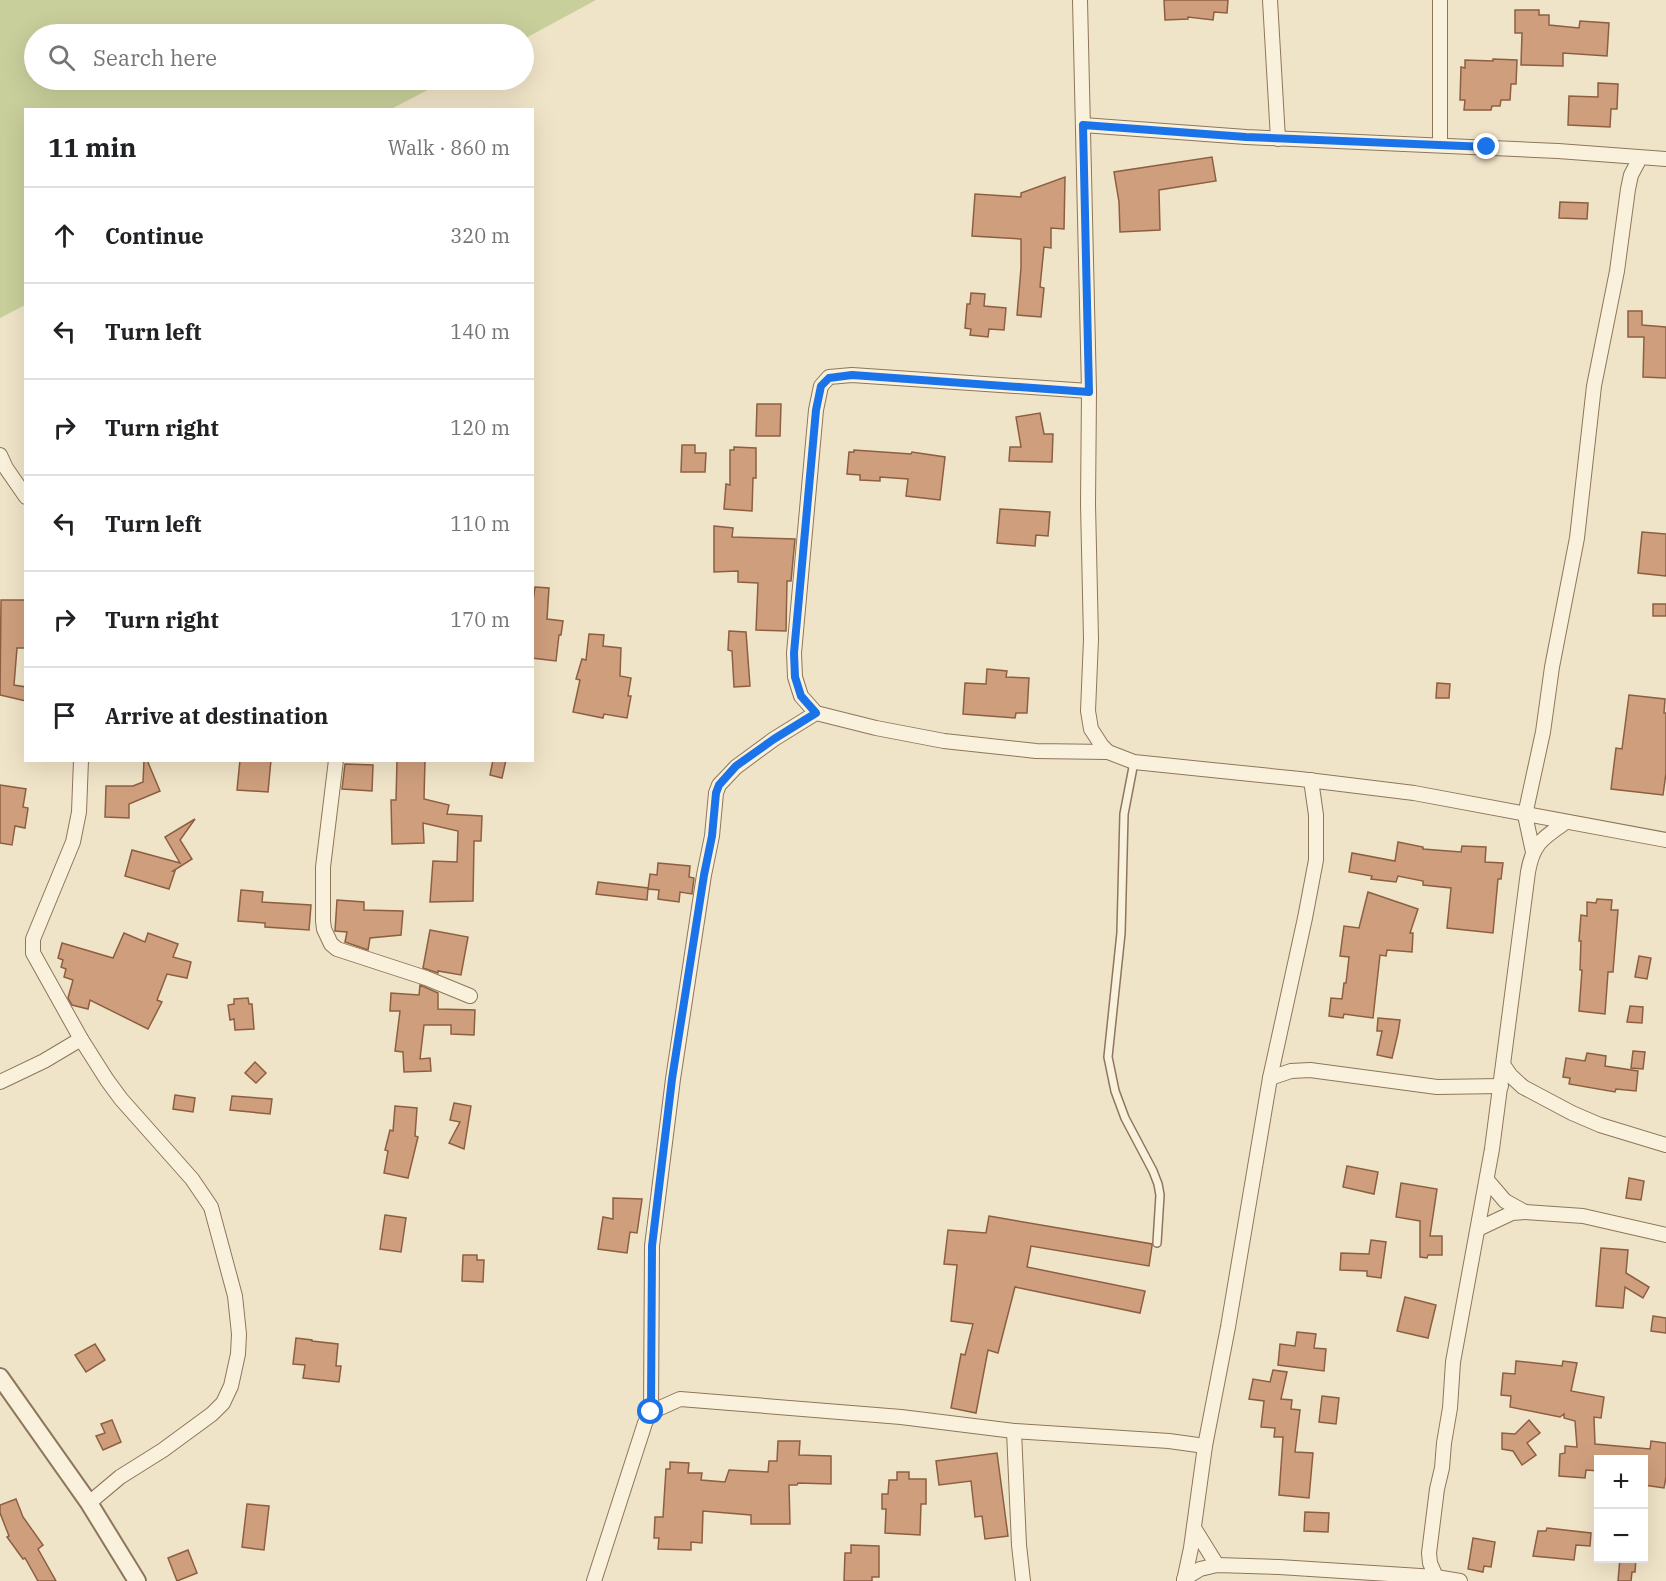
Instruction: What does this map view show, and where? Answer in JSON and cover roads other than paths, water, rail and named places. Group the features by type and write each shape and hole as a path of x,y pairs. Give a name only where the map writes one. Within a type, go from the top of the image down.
{"street":[{"path":"1080,0 1089,392 1088,504 1091,639 1088,711 1091,729 1108,752"},
{"path":"1270,0 1278,138"},
{"path":"1440,0 1440,145"},
{"path":"1083,125 1666,159"},
{"path":"1533,852 1525,815 1543,732 1552,667 1577,538 1594,386 1617,271 1628,189 1631,175 1640,158"},
{"path":"1089,392 852,375 829,378 821,386 816,410 794,653 795,677 801,696 816,713 876,728 944,741 1036,751 1108,752 1134,762 1414,793 1666,840"},
{"path":"0,455 24,494"},
{"path":"594,1581 639,1440 651,1412 652,1246 672,1079 712,836 716,793 719,785 736,766 816,713"},
{"path":"81,762 79,812 73,842 33,939 36,959 81,1040 121,1099 192,1179 211,1207 235,1296 240,1334 231,1386 223,1403 212,1414 162,1450 120,1477 89,1503"},
{"path":"336,762 323,867 323,921 331,944 345,953 426,978 470,996"},
{"path":"1184,1580 1194,1528 1205,1446 1228,1327 1270,1078 1316,860 1316,815 1311,780"},
{"path":"1436,1577 1430,1563 1429,1553 1450,1408 1453,1362 1487,1180 1504,1066 1528,872 1533,852 1544,837 1566,822"},
{"path":"0,1082 81,1040"},
{"path":"1504,1066 1522,1087 1572,1113 1600,1125 1666,1145"},
{"path":"1270,1078 1291,1071 1310,1070 1437,1087 1501,1086"},
{"path":"1487,1180 1505,1201 1525,1212"},
{"path":"1478,1229 1512,1213 1525,1212 1583,1216 1666,1235"},
{"path":"0,1377 89,1503 137,1581"},
{"path":"651,1412 680,1399 702,1400 901,1417 1014,1431 1169,1441 1205,1446"},
{"path":"1014,1431 1019,1545 1023,1581"},
{"path":"1194,1528 1216,1565"},
{"path":"1184,1580 1200,1569 1216,1565 1436,1577 1460,1581"}],"lane":[{"path":"1134,762 1124,814 1121,933 1108,1057 1115,1091 1125,1118 1158,1184 1160,1195 1157,1243"}]}
